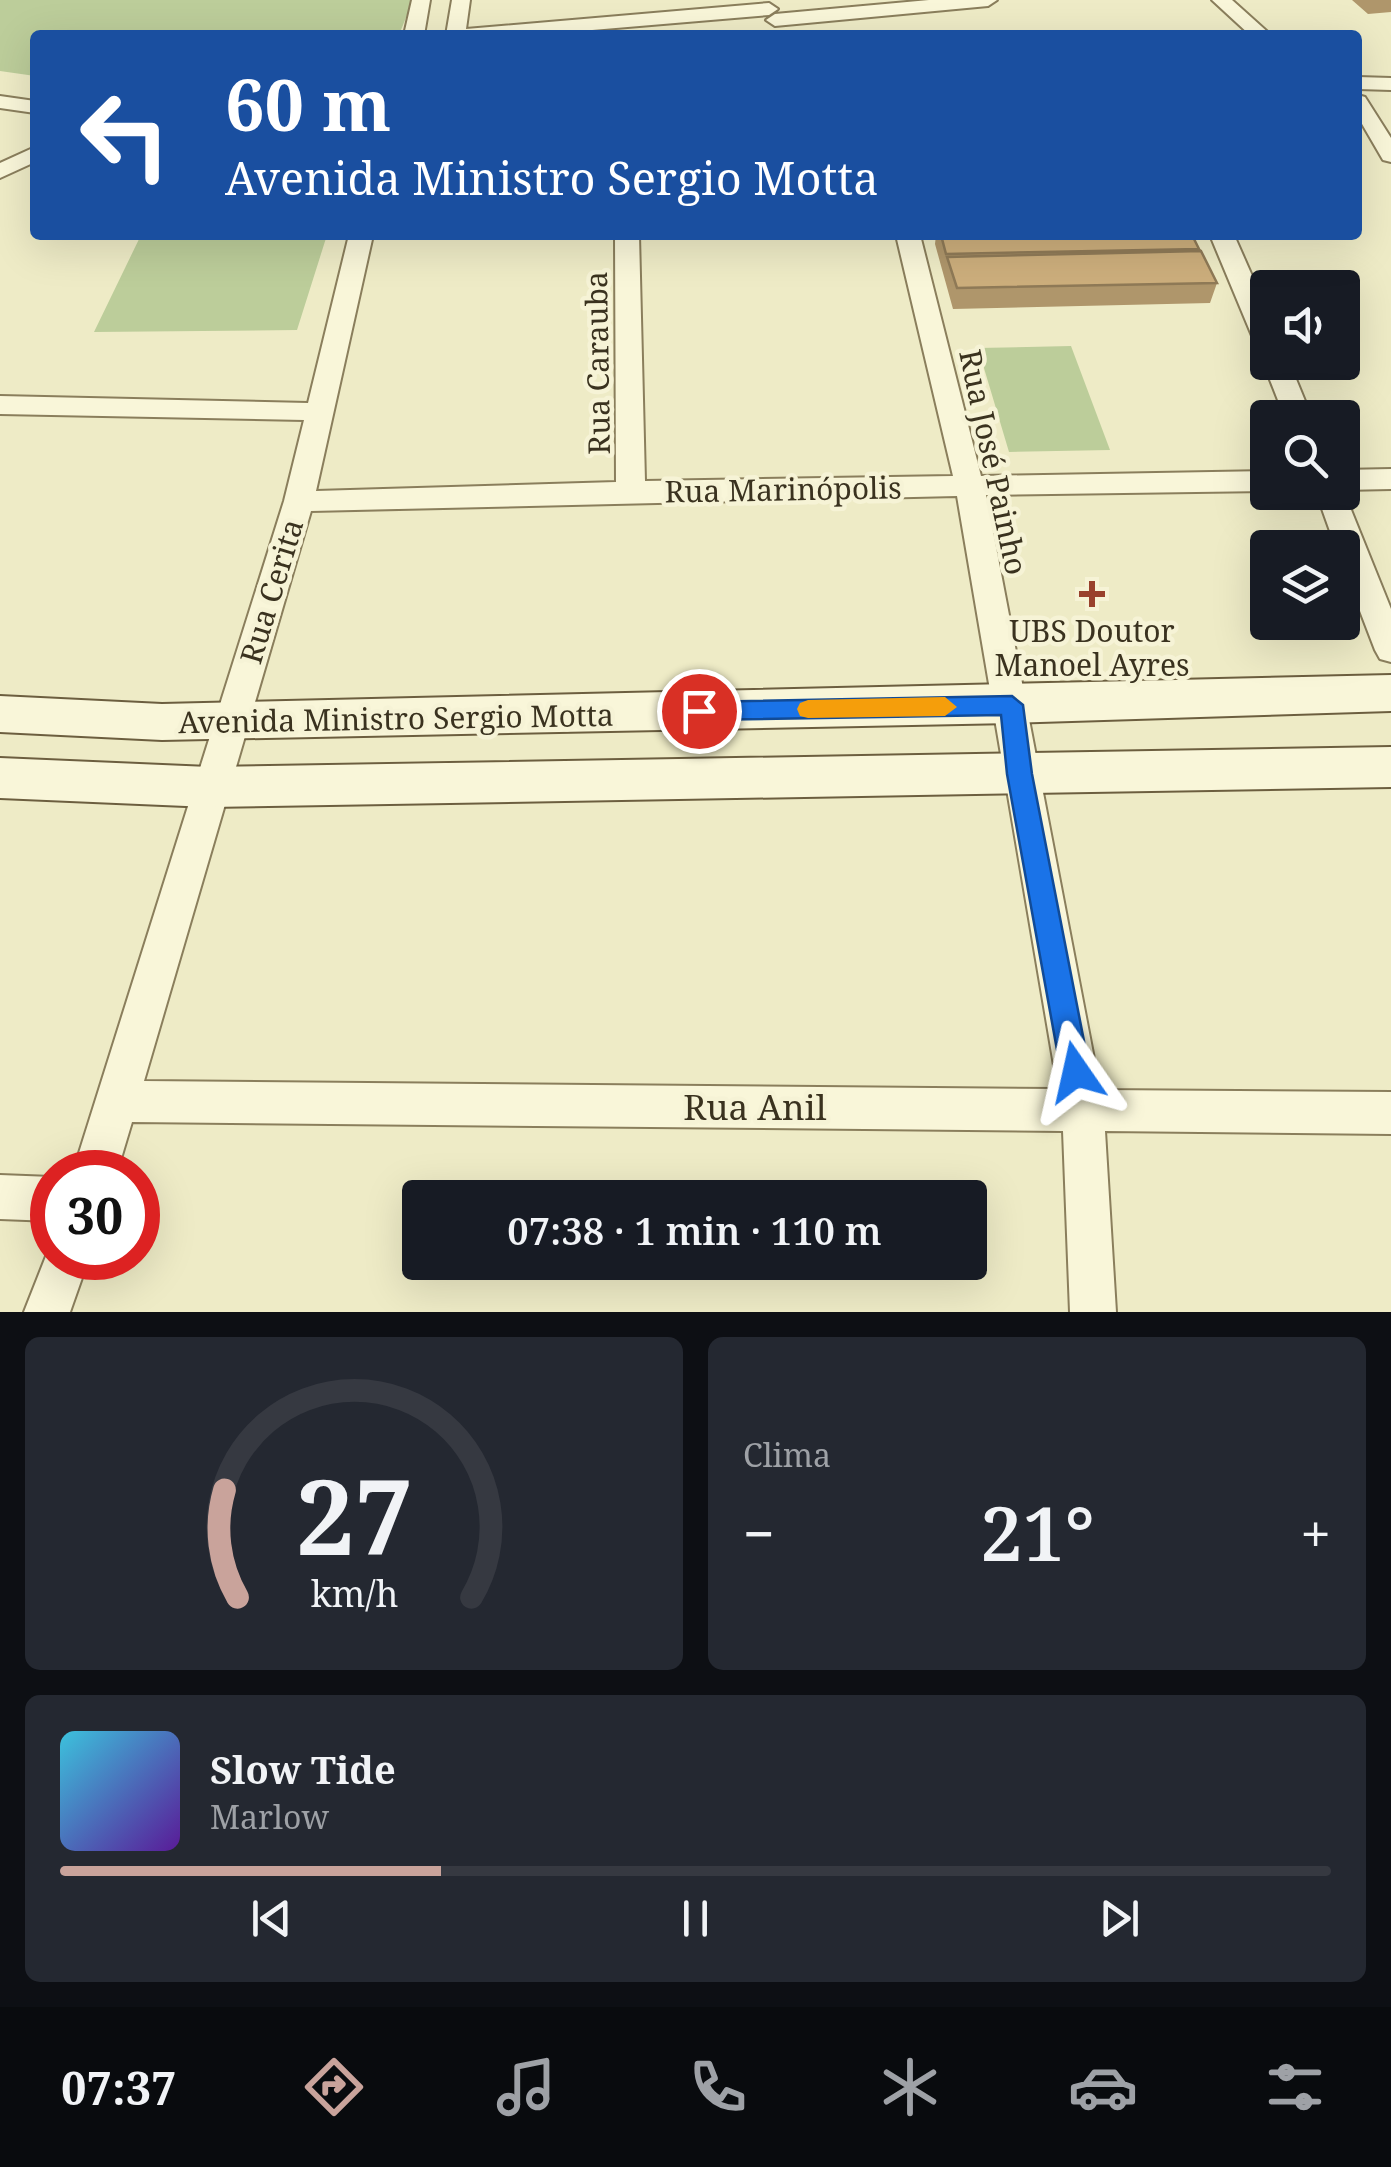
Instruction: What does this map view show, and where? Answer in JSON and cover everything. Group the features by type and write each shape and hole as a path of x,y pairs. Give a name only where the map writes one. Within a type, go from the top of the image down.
{"street":[{"path":"415,30 421,0"},
{"path":"457,30 461,0"},
{"path":"548,30 988,0"},
{"path":"1222,0 1255,30"},
{"path":"1362,83 1391,84"},
{"path":"0,102 30,106"},
{"path":"1362,108 1391,155"},
{"path":"0,171 30,156"},
{"name":"Rua Cerita","path":"101,1150 299,501 360,240"},
{"name":"Rua Carauba","path":"627,240 631,490"},
{"name":"Rua José Painho","path":"909,240 970,488 1083,1109 1093,1312"},
{"path":"1224,240 1250,301"},
{"path":"0,405 322,412"},
{"path":"1360,480 1391,480"},
{"name":"Rua Marinópolis","path":"299,501 631,490 1250,481"},
{"path":"1337,510 1391,650"},
{"name":"Avenida Ministro Sergio Motta","path":"0,714 162,722 1012,705 1391,693"},
{"path":"0,778 209,787 1391,767"},
{"name":"Rua Anil","path":"118,1101 1391,1113"},
{"path":"0,1196 30,1198"},
{"path":"47,1312 58,1280"}],"green space":[{"path":"0,0 413,0 401,30 30,30 30,75 0,71"},
{"path":"139,240 325,240 297,330 94,332"},
{"path":"1071,346 1110,450 1009,452 978,348"}],"building":[{"path":"942,240 1194,240 1199,249 946,254"},
{"path":"1201,251 1217,283 957,288 947,257"}],"slow traffic":[{"path":"808,709 945,707"}],"place":[{"name":"UBS Doutor Manoel Ayres","path":"1092,594"}],"route":[{"path":"699,711 1012,705 1019,774 1076,1072"}]}
